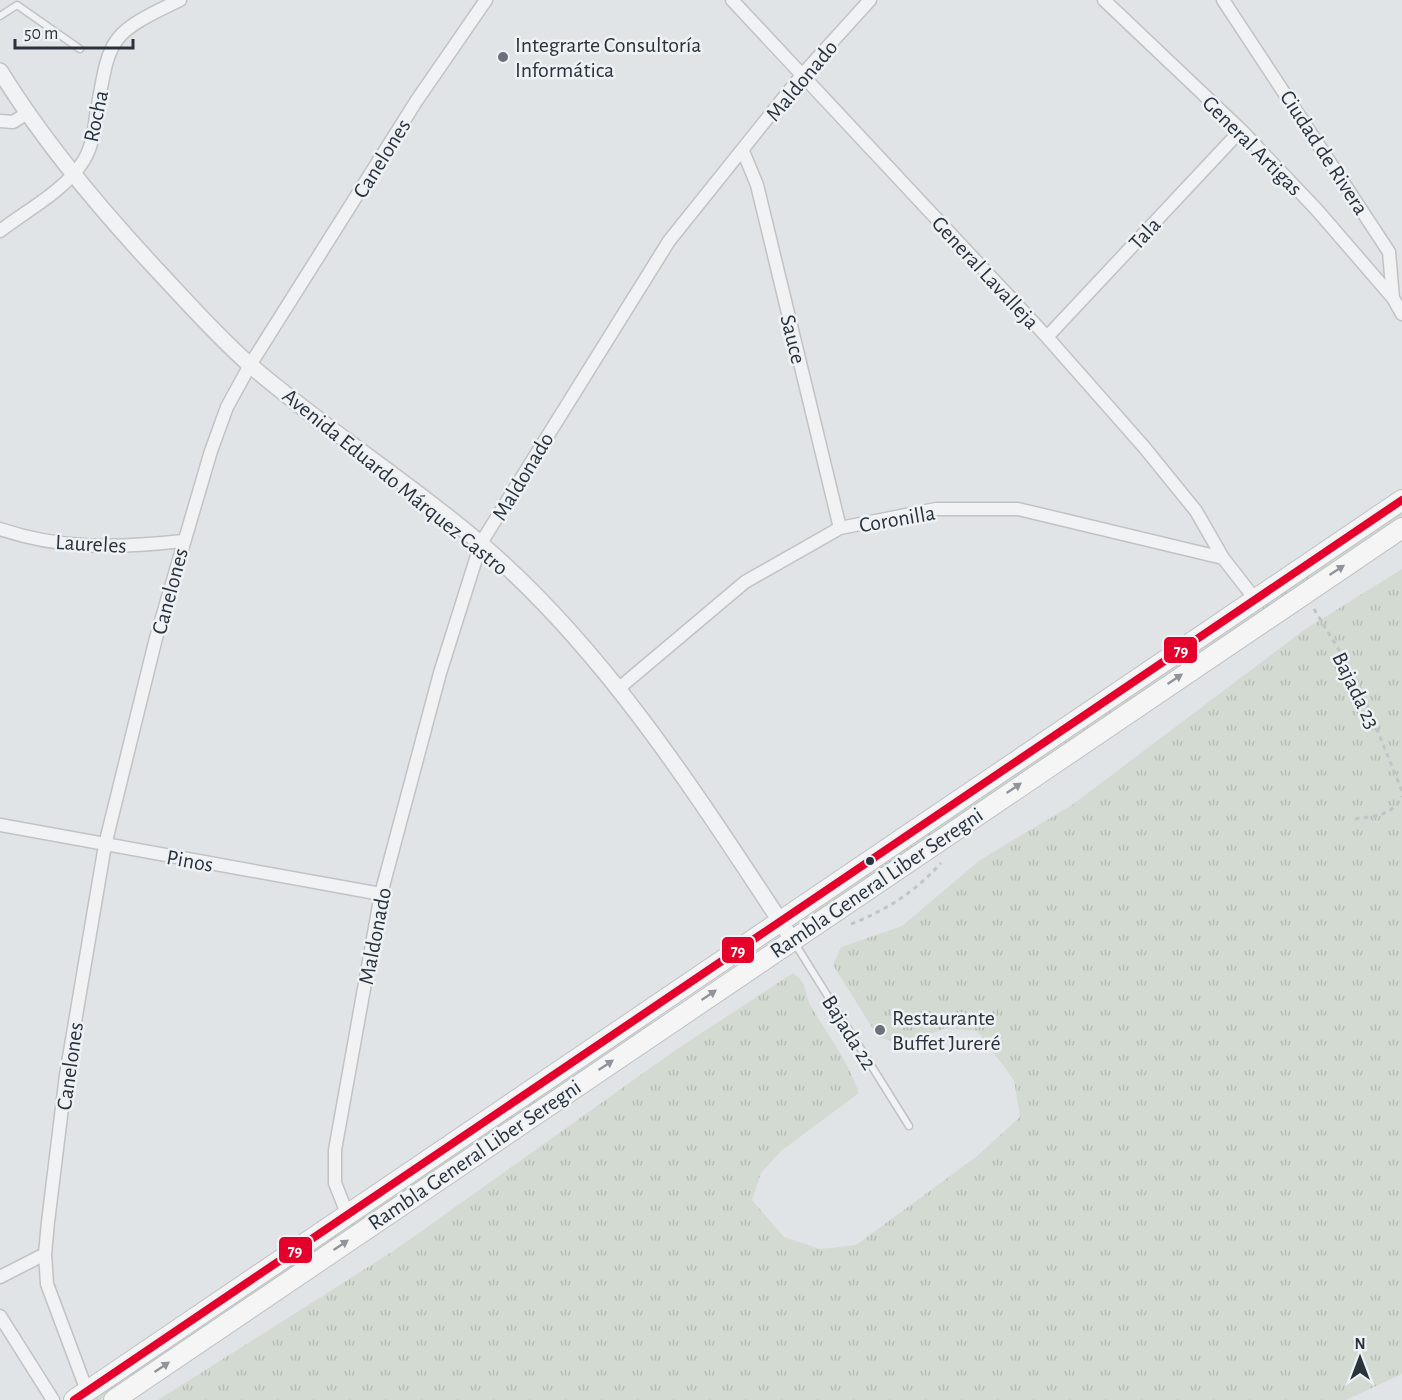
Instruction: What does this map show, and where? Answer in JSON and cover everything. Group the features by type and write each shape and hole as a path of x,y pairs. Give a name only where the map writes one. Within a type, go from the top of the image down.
{"main road":[{"name":"Rambla General Liber Seregni","path":"80,1395 348,1216 1402,500"},
{"name":"Rambla General Liber Seregni","path":"114,1400 1402,528"}],"street":[{"name":"Rocha","path":"0,231 73,175 84,159 92,138 104,65 110,50 130,25 180,0"},
{"name":"Canelones","path":"80,1395 46,1284 45,1254 66,1075 105,845 183,541 227,407 250,365 417,100 486,0"},
{"name":"General Lavalleja","path":"732,0 1047,337 1144,447 1196,511 1223,558 1255,599"},
{"name":"Maldonado","path":"348,1216 335,1183 335,1150 381,894 433,695 481,543 669,241 802,75 870,0"},
{"name":"General Artigas","path":"1104,0 1241,130 1317,210 1393,298"},
{"name":"Ciudad de Rivera","path":"1223,0 1389,252 1393,298 1402,314"},
{"name":"Avenida Eduardo Márquez Castro","path":"0,71 26,114 100,208 210,327 250,365 481,543 541,601 618,689 694,790 792,939"},
{"path":"0,121 13,122 26,114"},
{"name":"Tala","path":"1047,337 1241,130"},
{"name":"Sauce","path":"743,151 757,185 840,528"},
{"name":"Coronilla","path":"618,689 745,582 840,528 936,509 1018,509 1223,558"},
{"name":"Laureles","path":"0,529 21,536 68,545 116,548 183,541"},
{"name":"Pinos","path":"0,825 381,894"},
{"path":"0,1277 45,1254"},
{"path":"0,1316 52,1400"}],"lane":[{"path":"0,16 16,3 80,49"},
{"name":"Bajada 22","path":"792,939 909,1126"}],"path":[{"name":"Bajada 23","path":"1303,593 1356,678 1402,791"},
{"path":"1355,819 1380,816 1397,807 1402,796"}],"green space":[{"path":"1402,509 1402,518 810,917 805,916"},
{"path":"1402,569 1402,1374 1346,1400 158,1400 395,1250 677,1049 793,973 804,985 812,1008 844,1060 859,1093 781,1151 761,1173 752,1200 784,1237 820,1249 856,1245 976,1157 1020,1117 1014,1080 977,1031 945,1028 906,1045 878,1037 833,965 841,947 902,926 980,860 1072,805 1304,630"},
{"path":"665,1008 644,1031 100,1400 87,1400"}],"transit line":[{"name":"79","path":"74,1400 1402,500"}],"place":[{"name":"Integrarte Consultoría Informática","path":"503,57"},
{"name":"Restaurante Buffet Jureré","path":"880,1030"}]}
